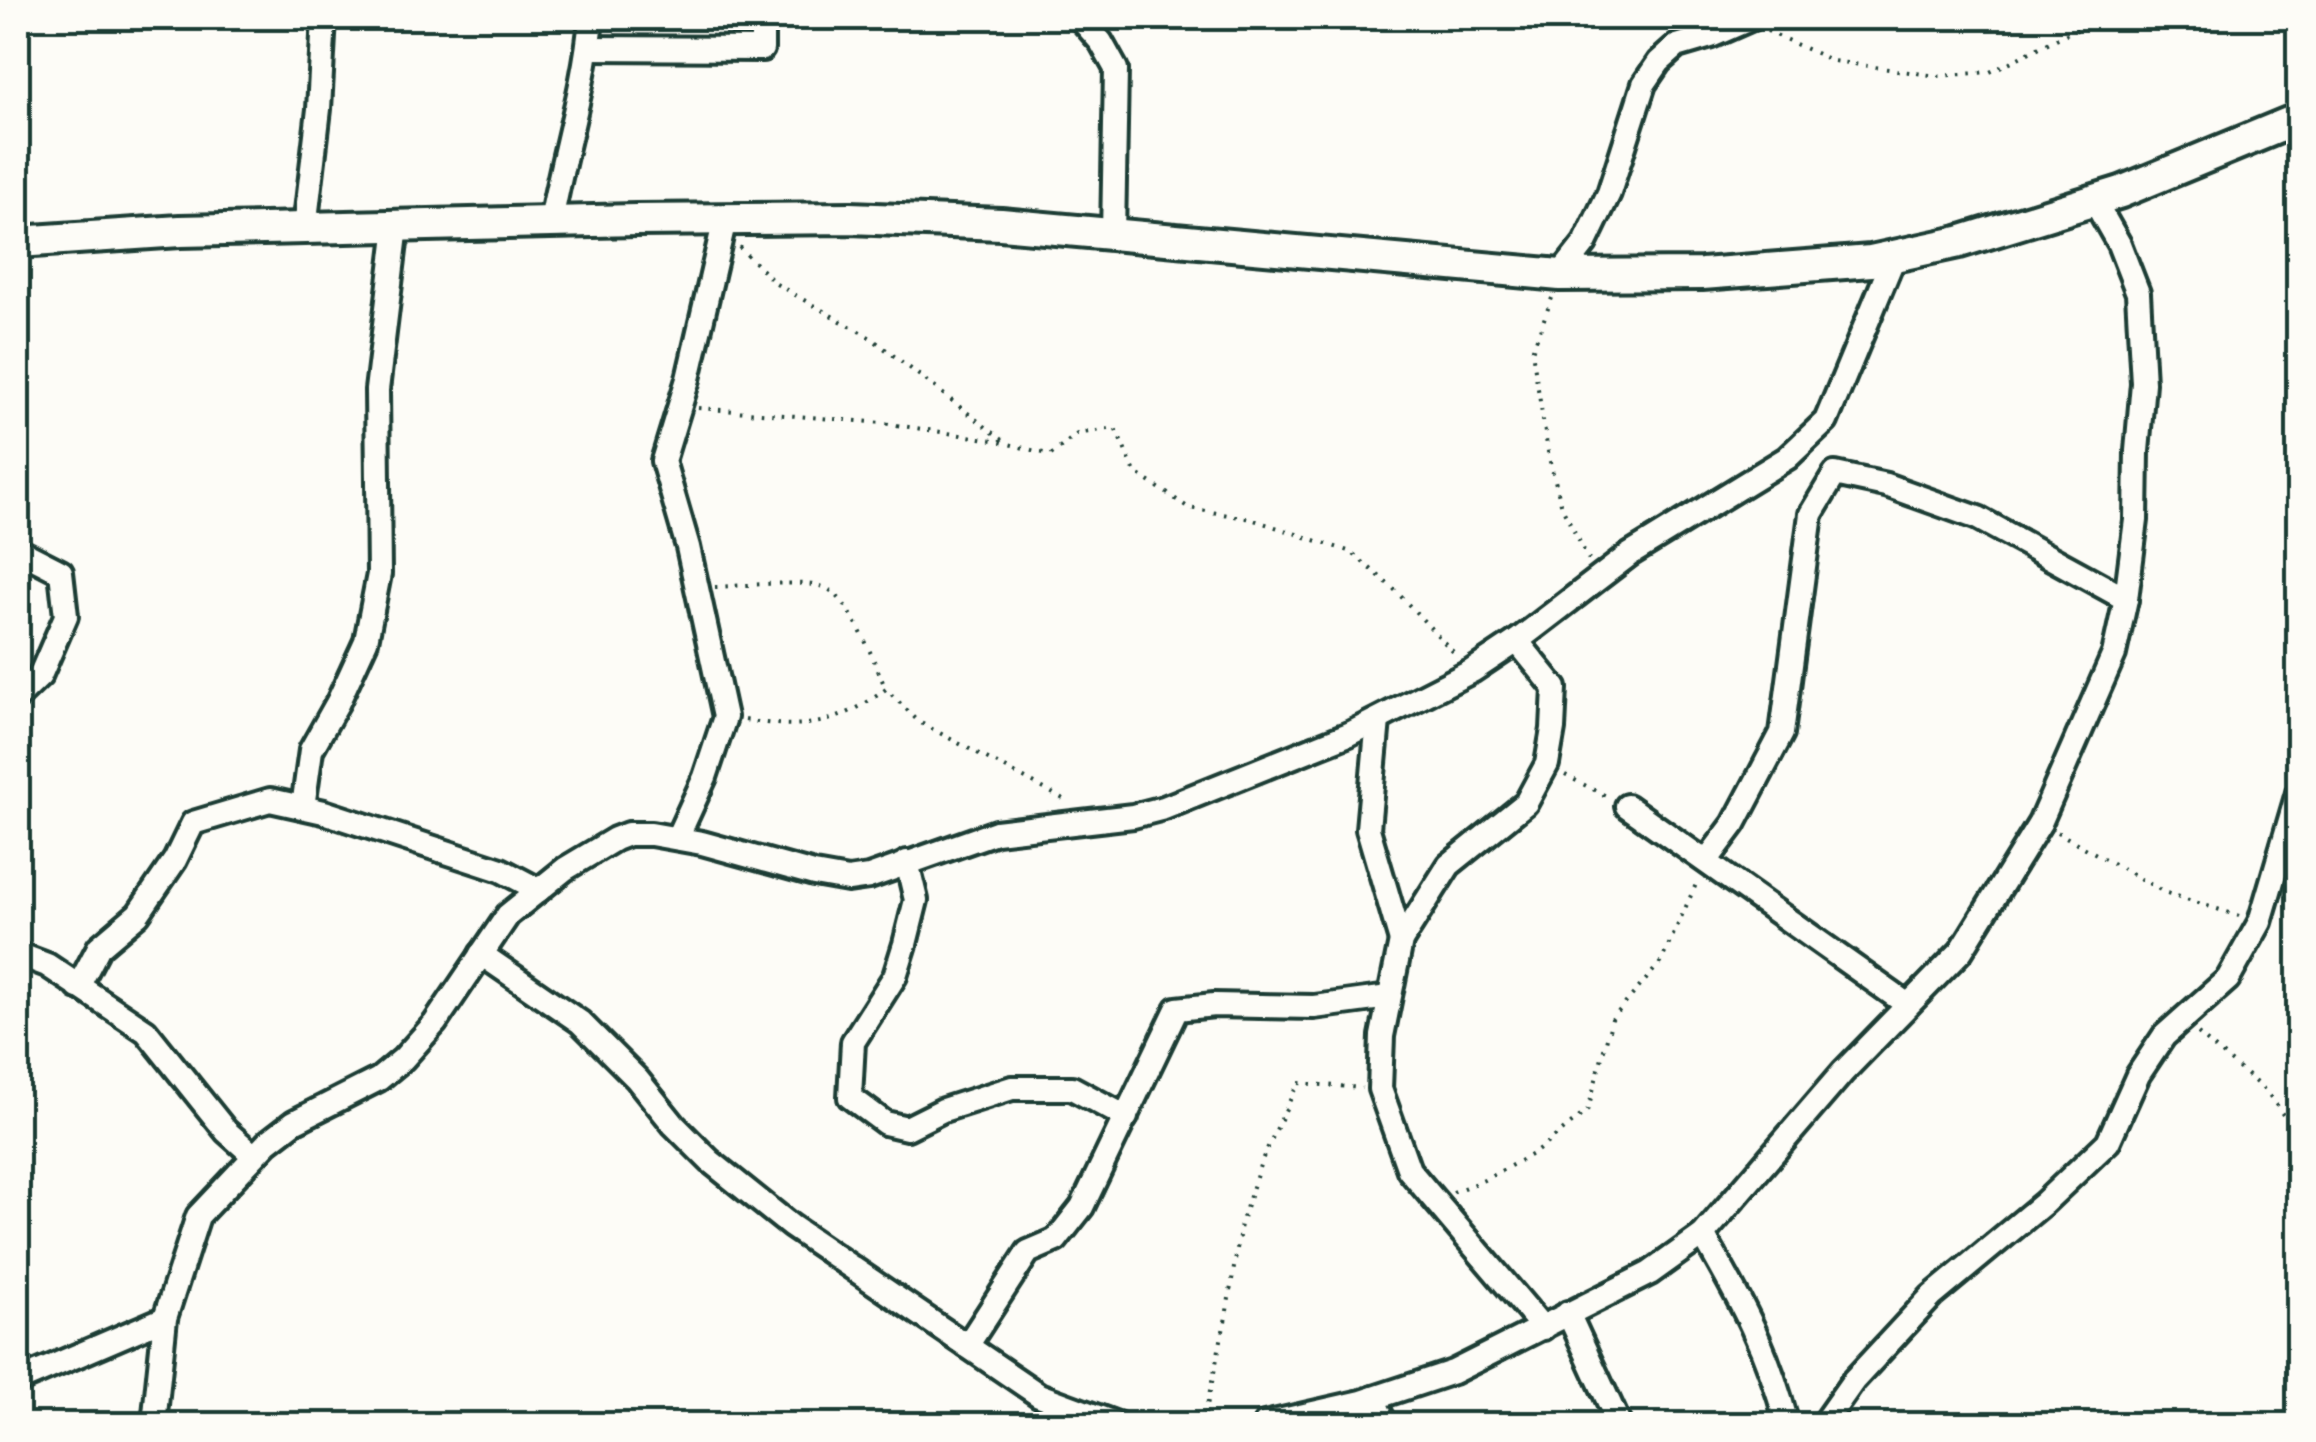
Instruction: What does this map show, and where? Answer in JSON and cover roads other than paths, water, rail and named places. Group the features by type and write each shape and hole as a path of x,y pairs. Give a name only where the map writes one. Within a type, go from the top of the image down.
{"main road":[{"path":"18,242 180,231 850,218 1002,224 1560,275 1702,274 1894,257 1960,242 2094,200 2298,119"}],"street":[{"path":"305,228 320,109 324,18"},
{"path":"551,222 591,18"},
{"path":"588,48 762,49 762,18"},
{"path":"1080,18 1116,69 1114,235"},
{"path":"1560,275 1585,243 1610,194 1644,84 1659,62 1677,46 1711,36 1746,19"},
{"path":"1265,1424 1373,1398 1452,1372 1650,1273 1704,1236 1842,1072 1961,950 2040,823 2114,654 2126,598 2136,520 2143,383 2138,293 2119,244 2094,200"},
{"path":"676,838 704,777 724,717 698,588 663,461 726,219"},
{"path":"303,807 310,750 366,642 379,574 377,390 397,226"},
{"path":"154,1424 164,1318 198,1216 254,1156 294,1122 379,1079 403,1059 434,1023 508,916 565,868 615,839 640,834 676,838 848,880 869,877 996,832 1132,816 1164,808 1378,720 1472,671 1517,642 1629,555 1787,458 1826,421 1894,257"},
{"path":"1707,860 1734,824 1782,733 1811,514 1834,474 1886,486 1978,518 2126,598"},
{"path":"18,550 61,572 66,616 40,676 18,697"},
{"path":"1517,642 1555,688 1554,729 1547,764 1526,803 1449,865 1401,940 1382,1036 1380,1089 1408,1170 1543,1328"},
{"path":"1378,720 1368,829 1401,940"},
{"path":"1823,1424 1854,1380 1932,1296 2044,1203 2108,1142 2138,1074 2164,1036 2228,979 2260,922 2298,794"},
{"path":"78,986 98,947 138,914 175,860 193,822 270,800 501,870 539,890"},
{"path":"1628,806 1908,1005"},
{"path":"907,862 916,900 894,976 853,1042 850,1097 885,1123 907,1128 943,1110 1012,1088 1072,1088 1126,1117"},
{"path":"18,954 47,964 146,1030 226,1131 254,1156"},
{"path":"481,954 580,1022 674,1125 748,1195 842,1264 1039,1394 1117,1424"},
{"path":"967,1346 1028,1252 1056,1240 1082,1207 1176,1009 1214,1005 1314,1008 1389,997"},
{"path":"1704,1236 1753,1322 1787,1424"},
{"path":"1568,1314 1619,1424"},
{"path":"18,1381 164,1318"},
{"path":"1373,1398 1385,1424"}]}
